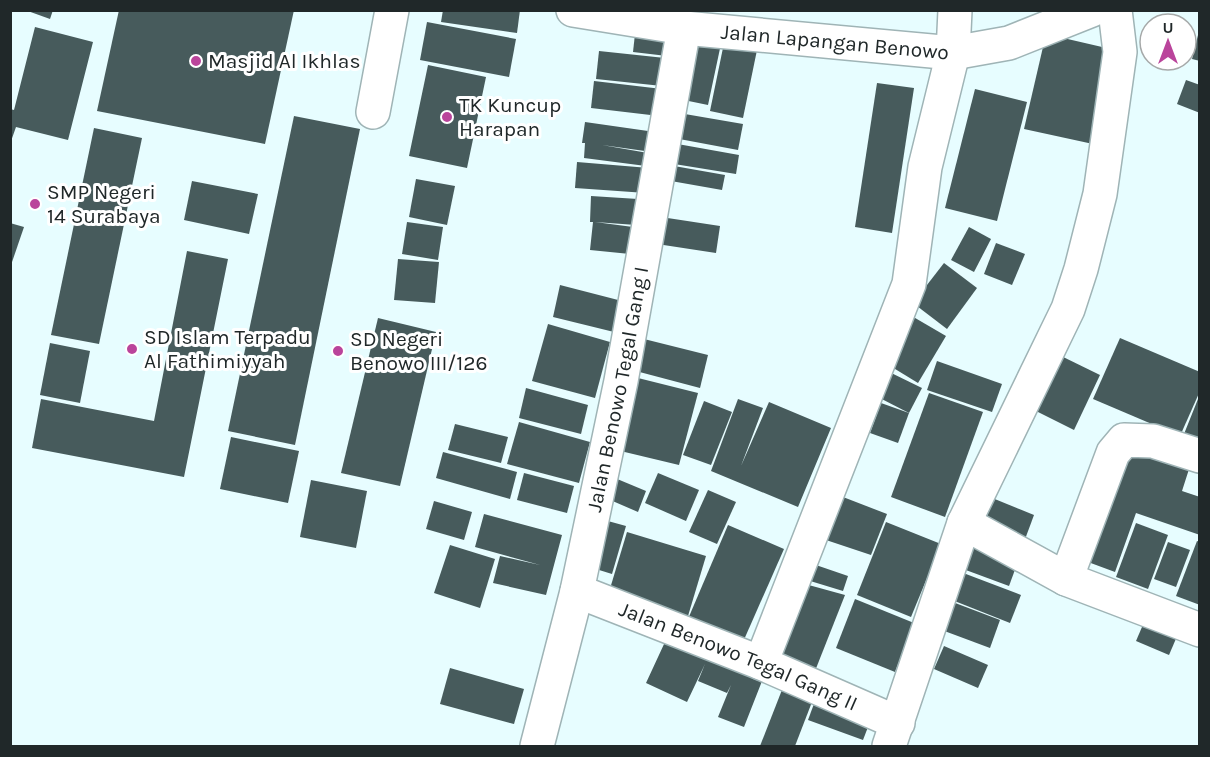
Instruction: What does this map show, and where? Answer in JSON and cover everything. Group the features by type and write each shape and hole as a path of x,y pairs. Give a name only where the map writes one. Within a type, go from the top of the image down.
{"street":[{"path":"373,112 392,10"},
{"name":"Jalan Lapangan Benowo","path":"573,10 684,28 953,53 1009,43 1092,10"},
{"path":"761,663 909,284 925,167 953,53 955,10"},
{"path":"894,735 964,523 1068,309 1081,269 1100,194 1120,52 1114,10"},
{"name":"Jalan Benowo Tegal Gang I","path":"537,747 577,591 621,381 684,28"},
{"path":"1065,579 1113,453 1124,440 1153,441 1200,456"},
{"path":"964,523 1065,579 1200,630"},
{"name":"Jalan Benowo Tegal Gang II","path":"577,591 761,663 894,735"}],"building":[{"path":"25,10 53,10 50,19"},
{"name":"Masjid Al Ikhlas","path":"119,10 294,10 265,144 97,111"},
{"path":"443,10 520,10 517,33 441,22"},
{"path":"427,22 516,39 509,77 420,60"},
{"path":"636,25 670,28 667,56 633,52"},
{"path":"35,27 93,42 68,140 16,127 10,144 10,109 14,110"},
{"path":"1200,31 1200,61 1198,60"},
{"path":"687,33 722,39 708,105 674,98"},
{"path":"1046,34 1115,50 1093,144 1024,129"},
{"path":"724,43 757,50 743,118 710,111"},
{"path":"599,51 665,58 662,86 596,79"},
{"name":"TK Kuncup Harapan","path":"428,65 486,77 467,168 409,156"},
{"path":"1186,80 1200,85 1200,113 1177,104"},
{"path":"594,81 662,89 659,116 591,108"},
{"path":"877,83 914,88 892,233 855,227"},
{"path":"975,89 1027,102 997,221 945,208"},
{"path":"679,113 743,124 738,150 674,138"},
{"path":"294,116 360,129 295,445 228,431"},
{"path":"585,122 655,132 652,152 602,145 648,153 646,166 584,158 585,143 582,143"},
{"path":"94,128 142,138 99,344 51,335"},
{"path":"672,143 739,155 736,174 668,163"},
{"path":"577,162 649,168 646,193 575,188"},
{"path":"674,166 725,175 722,190 671,181"},
{"path":"416,179 455,186 447,225 409,217"},
{"path":"192,181 258,194 249,234 184,220"},
{"path":"591,196 638,199 636,225 595,222 633,227 630,254 590,250 593,222 590,222"},
{"path":"661,217 720,226 716,253 657,244"},
{"path":"407,222 443,227 438,260 402,254"},
{"path":"10,223 24,227 11,265 10,265"},
{"path":"969,227 991,239 974,272 951,260"},
{"path":"996,243 1025,254 1012,285 984,274"},
{"path":"187,251 228,259 184,477 32,448 41,399 154,421"},
{"path":"398,259 439,262 435,303 394,300"},
{"path":"944,263 977,288 947,329 913,303"},
{"path":"560,285 622,301 614,332 553,317"},
{"path":"910,315 946,336 918,383 882,361"},
{"path":"378,318 436,332 400,486 341,473"},
{"path":"548,324 610,342 595,398 532,381"},
{"path":"640,338 708,355 700,388 632,370"},
{"path":"1120,338 1200,372 1200,391 1180,436 1093,399"},
{"path":"50,343 90,351 80,403 40,395"},
{"path":"1055,353 1100,375 1074,430 1028,407"},
{"path":"937,361 1002,384 992,412 927,390"},
{"path":"879,367 922,388 909,413 870,393"},
{"path":"626,375 698,393 679,465 608,448"},
{"path":"526,388 588,405 581,434 519,418"},
{"path":"929,393 983,412 945,517 891,497"},
{"path":"1200,394 1200,440 1184,434"},
{"path":"738,399 763,408 741,466 769,402 831,428 798,507 711,471"},
{"path":"704,401 732,412 711,465 683,455"},
{"path":"881,403 909,413 898,443 870,433"},
{"path":"519,422 590,442 579,483 507,464"},
{"path":"455,424 508,437 501,463 448,450"},
{"path":"231,437 299,451 288,503 220,489"},
{"path":"1129,445 1190,466 1182,491 1200,497 1200,535 1136,513 1115,572 1088,562"},
{"path":"443,452 517,472 510,499 436,478"},
{"path":"524,473 574,486 567,513 517,500"},
{"path":"658,473 699,490 686,521 645,503"},
{"path":"610,476 646,491 638,512 601,496"},
{"path":"311,480 367,491 356,548 300,537"},
{"path":"708,490 736,502 717,544 689,532"},
{"path":"980,493 1034,515 1024,542 969,520"},
{"path":"843,497 887,514 871,555 826,540"},
{"path":"434,501 472,512 464,540 426,529"},
{"path":"484,514 562,535 546,595 493,583 500,556 540,565 475,547"},
{"path":"597,518 626,526 612,574 583,565"},
{"path":"886,522 941,544 911,617 857,595"},
{"path":"1136,523 1168,535 1148,589 1116,577"},
{"path":"728,525 784,549 743,642 688,619"},
{"path":"627,532 706,556 688,616 609,592"},
{"path":"966,536 1020,556 1009,586 955,566"},
{"path":"1197,541 1200,542 1200,605 1176,596"},
{"path":"1168,542 1190,550 1176,587 1154,579"},
{"path":"450,545 495,559 480,608 434,593"},
{"path":"813,564 848,576 843,591 807,580"},
{"path":"958,571 1021,595 1010,623 947,598"},
{"path":"805,584 845,595 815,671 776,662"},
{"path":"942,598 1000,620 990,648 931,626"},
{"path":"855,599 914,623 895,672 836,648"},
{"path":"1148,613 1181,627 1169,655 1136,641"},
{"path":"671,629 766,671 744,727 718,717 731,685 727,693 698,681 705,664 687,702 646,683"},
{"path":"944,646 988,665 978,688 934,669"},
{"path":"450,668 524,689 514,724 440,704"},
{"path":"787,677 817,689 795,746 760,746"},
{"path":"818,693 873,714 863,740 808,720"}],"place":[{"name":"Masjid Al Ikhlas","path":"196,61"},
{"name":"TK Kuncup Harapan","path":"447,117"},
{"name":"SMP Negeri 14 Surabaya","path":"35,204"},
{"name":"SD Islam Terpadu Al Fathimiyyah","path":"132,349"},
{"name":"SD Negeri Benowo III/126","path":"338,351"}]}
